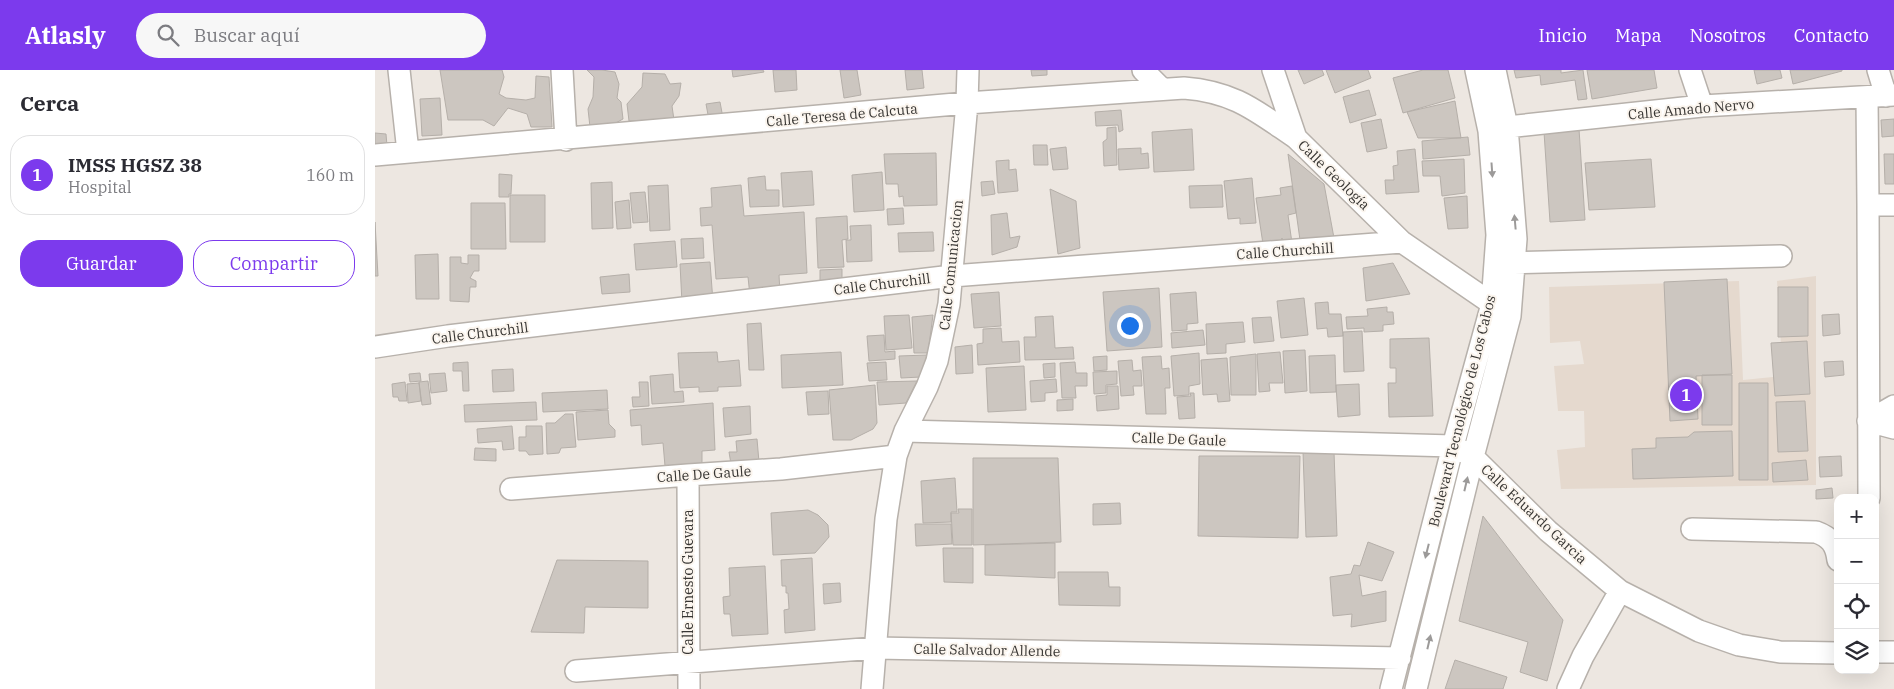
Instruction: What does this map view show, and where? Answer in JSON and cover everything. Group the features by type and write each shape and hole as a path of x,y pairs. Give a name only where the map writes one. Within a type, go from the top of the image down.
{"street":[{"path":"399,70 408,152"},
{"path":"562,70 566,140"},
{"name":"Calle Comunicacion","path":"872,689 886,519 896,456 905,431 927,387 937,361 944,332 952,276 967,103 968,70"},
{"path":"1143,70 1162,89"},
{"name":"Calle Geología","path":"1273,70 1296,138 1402,242"},
{"name":"Boulevard Tecnológico de Los Cabos","path":"1476,70 1498,129"},
{"name":"Boulevard Tecnológico de Los Cabos","path":"1391,689 1453,446 1492,304 1504,263 1516,239 1498,129 1495,70"},
{"path":"1690,70 1702,106"},
{"path":"1869,494 1868,205 1882,96 1878,70"},
{"name":"Calle Teresa de Calcuta","path":"375,156 967,103 1162,89 1202,89 1223,94 1244,103 1296,138"},
{"name":"Calle Amado Nervo","path":"1498,129 1702,106 1882,96"},
{"path":"1868,205 1894,205"},
{"path":"1402,242 1510,316"},
{"name":"Calle Churchill","path":"375,347 448,336 952,276 1402,242"},
{"path":"1504,263 1781,256"},
{"name":"Boulevard Tecnológico de Los Cabos","path":"1416,689 1510,316 1504,263"},
{"path":"1868,421 1894,406"},
{"path":"1868,421 1894,428"},
{"name":"Calle De Gaule","path":"905,431 1453,446"},
{"name":"Calle Eduardo Garcia","path":"1453,446 1473,457 1548,531 1620,591 1699,632 1739,646 1780,652 1834,653"},
{"name":"Calle De Gaule","path":"511,490 781,469 896,456"},
{"name":"Calle Ernesto Guevara","path":"688,475 689,689"},
{"path":"1692,529 1816,532 1831,539 1834,544"},
{"path":"1568,689 1583,656 1620,591"},
{"name":"Calle Salvador Allende","path":"576,671 876,648 1400,658"},
{"path":"1879,652 1894,652"}],"shaded area":[{"path":"1816,276 1816,485 1561,489 1557,450 1585,447 1584,411 1558,411 1554,366 1584,364 1580,341 1550,343 1549,287 1739,281 1743,380 1783,376 1777,281"}],"building":[{"path":"440,70 502,70 504,77 499,94 506,98 526,100 535,98 536,76 549,77 552,127 531,127 527,114 508,108 494,126 483,120 448,120"},
{"path":"587,70 615,72 619,84 617,98 621,102 623,119 612,125 590,127 588,109 593,97 594,77"},
{"path":"732,70 763,70 764,72 733,77"},
{"path":"773,70 796,70 797,90 775,92"},
{"path":"840,70 857,70 861,95 844,98"},
{"path":"905,70 922,70 924,88 907,90"},
{"path":"1031,70 1047,70 1047,75 1032,76"},
{"path":"1298,70 1322,70 1324,75 1304,84"},
{"path":"1326,70 1368,70 1371,78 1335,93"},
{"path":"1423,70 1448,70 1455,98 1403,113 1393,78"},
{"path":"1514,70 1561,70 1561,73 1583,70 1587,99 1578,100 1575,80 1541,85 1540,75 1516,78"},
{"path":"1587,70 1654,70 1657,88 1592,99"},
{"path":"1754,70 1780,70 1782,78 1757,84"},
{"path":"1790,70 1842,70 1842,71 1793,84"},
{"path":"643,73 665,74 670,84 681,83 679,96 672,106 674,120 629,121 627,104 642,87"},
{"path":"1369,90 1376,115 1350,123 1343,97"},
{"path":"440,98 442,135 422,136 420,99"},
{"path":"1455,101 1461,138 1418,138 1407,112"},
{"path":"720,102 723,118 709,120 706,104"},
{"path":"1121,110 1123,130 1119,132 1118,125 1096,126 1095,112"},
{"path":"1381,119 1387,148 1367,152 1361,123"},
{"path":"1894,119 1894,136 1882,137 1881,120"},
{"path":"1116,127 1117,165 1104,166 1103,142 1107,139 1107,128"},
{"path":"1192,129 1194,170 1154,172 1152,132"},
{"path":"1579,129 1585,220 1550,222 1544,132"},
{"path":"375,133 386,134 387,146 375,149"},
{"path":"1468,137 1470,155 1423,159 1422,141"},
{"path":"1033,145 1047,145 1048,165 1034,165"},
{"path":"1066,147 1068,169 1053,170 1050,149"},
{"path":"1141,148 1141,154 1148,153 1149,168 1119,170 1118,149"},
{"path":"1415,149 1419,192 1386,194 1385,180 1394,180 1393,166 1398,165 1397,151"},
{"path":"936,153 937,205 904,206 903,196 899,197 898,184 886,184 884,154"},
{"path":"1288,154 1324,184 1334,238 1300,240"},
{"path":"1884,154 1894,154 1894,184 1885,184"},
{"path":"1464,159 1465,193 1442,196 1440,176 1423,176 1422,161"},
{"path":"1651,159 1655,207 1589,210 1585,163"},
{"path":"1009,160 1009,170 1016,169 1018,191 998,193 996,161"},
{"path":"812,171 814,205 783,207 781,173"},
{"path":"882,172 884,210 854,212 852,175"},
{"path":"499,174 512,175 511,194 509,194 509,197 499,197"},
{"path":"765,176 766,190 779,190 779,206 750,207 748,178"},
{"path":"1252,178 1256,223 1240,224 1240,218 1228,219 1224,181"},
{"path":"993,181 995,194 982,196 981,182"},
{"path":"612,182 613,228 592,229 591,183"},
{"path":"668,185 670,230 650,231 648,186"},
{"path":"741,185 744,216 804,212 807,273 779,275 780,293 750,296 748,277 716,279 712,225 701,226 700,208 712,207 711,188"},
{"path":"1222,185 1223,207 1190,208 1189,186"},
{"path":"1292,186 1296,213 1288,215 1292,243 1283,244 1282,238 1281,242 1263,244 1256,198 1281,195 1280,188"},
{"path":"1050,189 1076,201 1080,248 1058,254"},
{"path":"645,192 648,222 633,223 630,193"},
{"path":"510,195 545,195 545,242 510,242"},
{"path":"1467,196 1468,228 1448,229 1444,198"},
{"path":"629,200 631,228 617,229 615,202"},
{"path":"471,203 505,203 506,249 471,249"},
{"path":"903,208 904,224 888,225 887,209"},
{"path":"1007,213 1010,238 1020,236 1017,247 992,255 991,215"},
{"path":"847,216 848,239 842,240 844,267 818,268 816,218"},
{"path":"375,222 378,276 375,276"},
{"path":"871,225 872,261 847,262 846,240 851,240 850,226"},
{"path":"933,232 934,251 899,252 898,233"},
{"path":"703,238 704,258 682,259 681,239"},
{"path":"675,241 677,267 636,270 634,244"},
{"path":"438,254 439,299 416,299 415,255"},
{"path":"468,255 479,255 479,271 474,271 470,278 476,281 476,287 470,287 469,302 450,301 450,257 461,257 461,263 468,264"},
{"path":"710,262 713,302 682,303 680,264"},
{"path":"1393,263 1410,294 1366,301 1363,268"},
{"path":"842,269 842,285 820,285 820,270"},
{"path":"629,274 630,292 602,294 600,277"},
{"path":"1727,279 1732,374 1696,376 1698,419 1670,421 1664,282"},
{"path":"1778,287 1808,287 1808,336 1778,337"},
{"path":"1159,288 1162,347 1107,351 1103,292"},
{"path":"999,292 1001,326 974,328 971,294"},
{"path":"1196,292 1198,323 1187,324 1187,330 1172,331 1170,294"},
{"path":"1304,298 1308,335 1281,338 1277,301"},
{"path":"1328,302 1329,314 1341,314 1343,336 1328,337 1327,328 1317,329 1315,303"},
{"path":"1387,307 1387,312 1393,312 1394,324 1383,325 1383,331 1364,332 1364,328 1347,329 1346,317 1368,316 1367,309"},
{"path":"1839,314 1840,334 1823,336 1822,315"},
{"path":"909,315 912,348 886,350 884,316"},
{"path":"933,315 928,353 914,353 912,317"},
{"path":"1053,316 1055,348 1073,347 1074,359 1025,360 1024,337 1036,337 1035,317"},
{"path":"1271,317 1274,341 1254,343 1252,318"},
{"path":"1243,322 1245,342 1226,344 1226,353 1207,354 1206,324"},
{"path":"761,323 764,370 749,370 747,324"},
{"path":"1001,328 1002,342 1019,341 1020,362 978,365 977,344 983,343 983,329"},
{"path":"1203,330 1205,345 1172,348 1171,333"},
{"path":"1362,331 1364,371 1344,372 1343,332"},
{"path":"884,335 885,352 895,351 895,359 869,361 867,336"},
{"path":"1429,338 1433,416 1389,417 1388,383 1396,383 1396,368 1390,368 1390,339"},
{"path":"1807,341 1810,394 1775,396 1771,343"},
{"path":"972,345 973,373 956,374 955,347"},
{"path":"1305,350 1307,391 1285,393 1283,351"},
{"path":"717,352 718,362 739,360 741,386 718,387 718,391 699,392 699,387 680,388 678,353"},
{"path":"841,352 843,385 782,388 781,355"},
{"path":"1280,352 1283,383 1269,383 1270,391 1259,392 1257,354"},
{"path":"1199,353 1200,384 1189,386 1189,395 1174,396 1171,356"},
{"path":"1256,354 1256,395 1231,395 1230,357"},
{"path":"927,355 921,377 901,378 899,356"},
{"path":"1335,355 1336,392 1310,393 1309,356"},
{"path":"1107,356 1107,370 1094,371 1093,357"},
{"path":"1161,356 1162,369 1169,368 1170,388 1165,388 1166,414 1146,414 1142,357"},
{"path":"1227,358 1230,401 1218,402 1217,394 1203,395 1201,360"},
{"path":"1132,360 1133,371 1141,370 1142,386 1133,386 1134,395 1121,396 1118,361"},
{"path":"1843,361 1844,375 1825,377 1824,362"},
{"path":"468,362 469,391 463,391 462,371 453,371 453,363"},
{"path":"886,362 887,380 869,381 867,363"},
{"path":"1075,362 1076,373 1087,373 1087,386 1075,386 1076,398 1062,398 1060,363"},
{"path":"1055,363 1055,377 1044,378 1043,364"},
{"path":"1024,366 1026,410 988,412 986,368"},
{"path":"513,369 514,391 493,392 492,370"},
{"path":"1117,371 1117,384 1106,385 1106,393 1094,394 1093,372"},
{"path":"420,373 421,381 410,382 409,374"},
{"path":"445,373 447,391 431,393 429,374"},
{"path":"673,374 674,392 683,391 684,402 652,404 650,376"},
{"path":"1702,375 1732,375 1732,425 1702,425"},
{"path":"1056,379 1057,392 1045,393 1045,401 1031,402 1030,381"},
{"path":"428,381 431,404 422,405 419,382"},
{"path":"917,381 906,403 879,405 877,382"},
{"path":"405,382 407,401 399,401 398,397 393,397 392,384"},
{"path":"639,382 648,382 649,406 633,407 632,397 640,397"},
{"path":"419,383 421,401 408,403 407,384"},
{"path":"1739,383 1768,383 1768,480 1739,480"},
{"path":"1359,384 1360,415 1338,417 1336,385"},
{"path":"875,385 877,423 873,429 851,440 833,440 829,390"},
{"path":"1107,386 1118,386 1119,409 1097,411 1096,396 1107,395"},
{"path":"607,390 608,409 543,412 542,393"},
{"path":"828,391 829,414 808,415 806,392"},
{"path":"1190,393 1194,393 1195,418 1179,419 1177,397 1191,396"},
{"path":"1073,399 1073,410 1057,411 1057,400"},
{"path":"1805,401 1808,451 1778,452 1776,402"},
{"path":"536,402 537,420 465,422 464,405"},
{"path":"713,403 715,450 702,451 702,463 665,466 663,443 642,445 641,425 631,426 630,410"},
{"path":"750,406 751,434 725,437 723,408"},
{"path":"608,410 609,424 615,430 615,437 578,440 576,412"},
{"path":"565,414 573,414 576,447 561,448 559,453 547,454 546,423 555,423"},
{"path":"512,426 514,449 503,450 502,441 478,443 477,429"},
{"path":"526,426 542,426 543,454 529,455 526,451 519,451 519,437 526,437"},
{"path":"1732,431 1733,476 1633,479 1632,449 1656,448 1656,438 1688,437 1694,432"},
{"path":"757,439 759,462 731,464 729,452 737,452 736,441"},
{"path":"475,448 496,449 496,461 474,460"},
{"path":"1303,452 1334,452 1337,536 1306,537"},
{"path":"1199,456 1300,456 1298,538 1198,536"},
{"path":"1841,456 1842,476 1820,477 1819,457"},
{"path":"973,458 1058,458 1061,542 973,545"},
{"path":"1806,460 1808,480 1773,482 1772,463"},
{"path":"955,478 957,512 951,512 951,522 923,523 921,481"},
{"path":"1832,488 1833,498 1816,499 1816,490"},
{"path":"1120,503 1121,524 1093,525 1093,504"},
{"path":"958,509 972,509 972,545 953,545 951,513 959,513"},
{"path":"808,510 818,515 828,525 829,537 815,553 773,555 771,513"},
{"path":"1483,516 1563,620 1547,681 1520,672 1528,642 1459,621"},
{"path":"915,524 951,524 952,544 916,546"},
{"path":"1368,542 1394,552 1382,581 1359,575 1362,596 1386,591 1386,621 1351,627 1352,614 1333,616 1330,577 1351,574 1354,565 1360,566"},
{"path":"1055,543 1055,578 985,575 985,545"},
{"path":"943,548 973,548 973,583 944,582"},
{"path":"812,558 815,630 785,633 784,610 789,609 786,586 782,586 781,560"},
{"path":"557,560 648,561 648,608 585,607 584,633 531,632"},
{"path":"765,566 768,634 732,636 730,614 724,614 723,597 730,596 729,568"},
{"path":"1058,572 1108,572 1109,587 1120,587 1120,606 1059,605"},
{"path":"840,583 841,602 824,604 823,584"},
{"path":"1455,660 1507,677 1503,689 1445,689"}],"place":[{"name":"IMSS HGSZ 38","path":"1686,395"}]}
